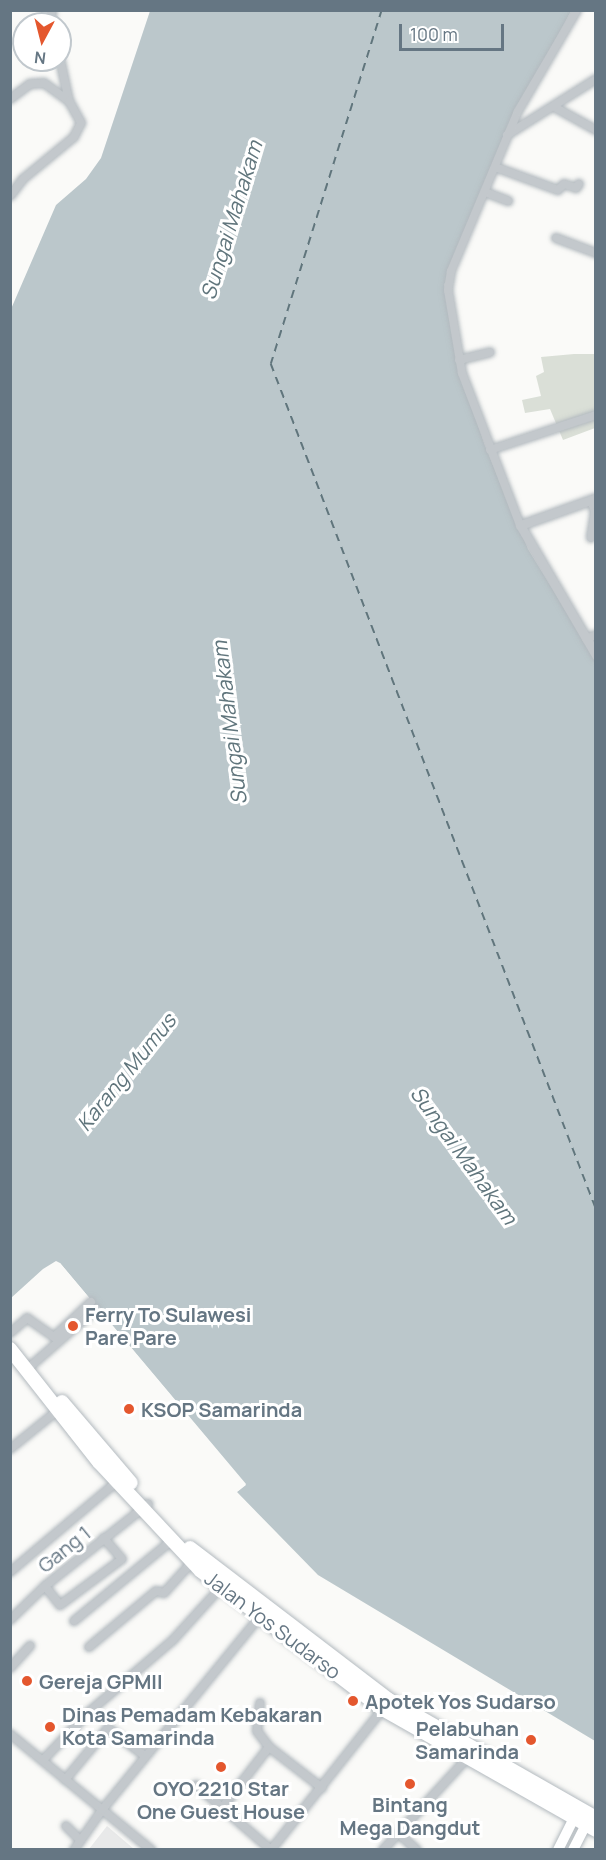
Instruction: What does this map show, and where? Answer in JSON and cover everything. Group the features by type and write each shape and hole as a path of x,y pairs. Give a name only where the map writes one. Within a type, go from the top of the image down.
{"highway":[{"name":"Jalan Yos Sudarso","path":"10,1335 121,1479"},
{"name":"Jalan Yos Sudarso","path":"10,1349 57,1411 145,1506 171,1541 221,1587 263,1613 386,1704 467,1754 587,1820"},
{"name":"Jalan Yos Sudarso","path":"145,1506 263,1613"}],"main road":[{"path":"558,1850 587,1820"},
{"path":"573,1850 587,1820"}],"street":[{"path":"577,10 507,135 449,278 451,319 459,360 519,525 596,655"},
{"path":"63,72 69,101"},
{"path":"507,135 556,108 596,80"},
{"path":"10,99 37,83 52,86 69,101 80,118 80,130 23,179 10,196"},
{"path":"556,108 596,130"},
{"path":"495,167 558,190 564,184 576,188 579,184"},
{"path":"485,192 508,201"},
{"path":"556,238 596,253"},
{"path":"459,360 490,352"},
{"path":"490,450 596,415"},
{"path":"519,525 593,502 591,538"},
{"path":"586,639 596,635"},
{"path":"10,1335 27,1318 54,1337 91,1302"},
{"path":"33,1364 96,1309"},
{"path":"10,1449 57,1411"},
{"path":"10,1572 121,1479"},
{"name":"Gang 1","path":"10,1620 45,1586 145,1506"},
{"path":"45,1586 60,1605 122,1559 104,1538"},
{"path":"74,1621 171,1541"},
{"path":"89,1647 156,1591 164,1593 192,1562"},
{"path":"43,1761 89,1712 173,1640 221,1587"},
{"path":"74,1850 145,1756 263,1613"},
{"path":"10,1668 30,1646"},
{"path":"260,1703 257,1731 269,1747 322,1788"},
{"path":"196,1785 271,1850 386,1704"},
{"path":"65,1780 108,1728 145,1756"},
{"path":"10,1734 151,1850"},
{"path":"222,1808 269,1747"},
{"path":"383,1850 467,1754"},
{"path":"66,1826 80,1840"},
{"path":"398,1833 417,1850"}],"shaded area":[{"path":"595,354 595,428 563,440 550,409 525,413 522,400 541,396 536,376 544,372 541,357"},
{"path":"107,1826 134,1849 89,1849"}],"water":[{"path":"150,11 571,11 505,132 444,285 458,365 485,446 528,549 595,659 595,1741 318,1575 237,1492 246,1484 60,1263 56,1261 43,1269 11,1298 11,309 56,205 86,179 101,158"}],"pier":[{"path":"60,1263 246,1485 237,1492 242,1484 58,1265"}],"ferry route":[{"path":"382,10 271,364 596,1209"}],"place":[{"name":"Ferry To Sulawesi Pare Pare","path":"73,1326"},
{"name":"KSOP Samarinda","path":"129,1409"},
{"name":"Gereja GPMII","path":"27,1681"},
{"name":"Apotek Yos Sudarso","path":"353,1701"},
{"name":"Dinas Pemadam Kebakaran Kota Samarinda","path":"50,1727"},
{"name":"Pelabuhan Samarinda","path":"531,1740"},
{"name":"OYO 2210 Star One Guest House","path":"221,1767"},
{"name":"Bintang Mega Dangdut","path":"410,1784"}],"water label":[{"name":"Sungai Mahakam","path":"231,220"},
{"name":"Sungai Mahakam","path":"229,723"},
{"name":"Karang Mumus","path":"126,1072"},
{"name":"Sungai Mahakam","path":"464,1155"}]}
